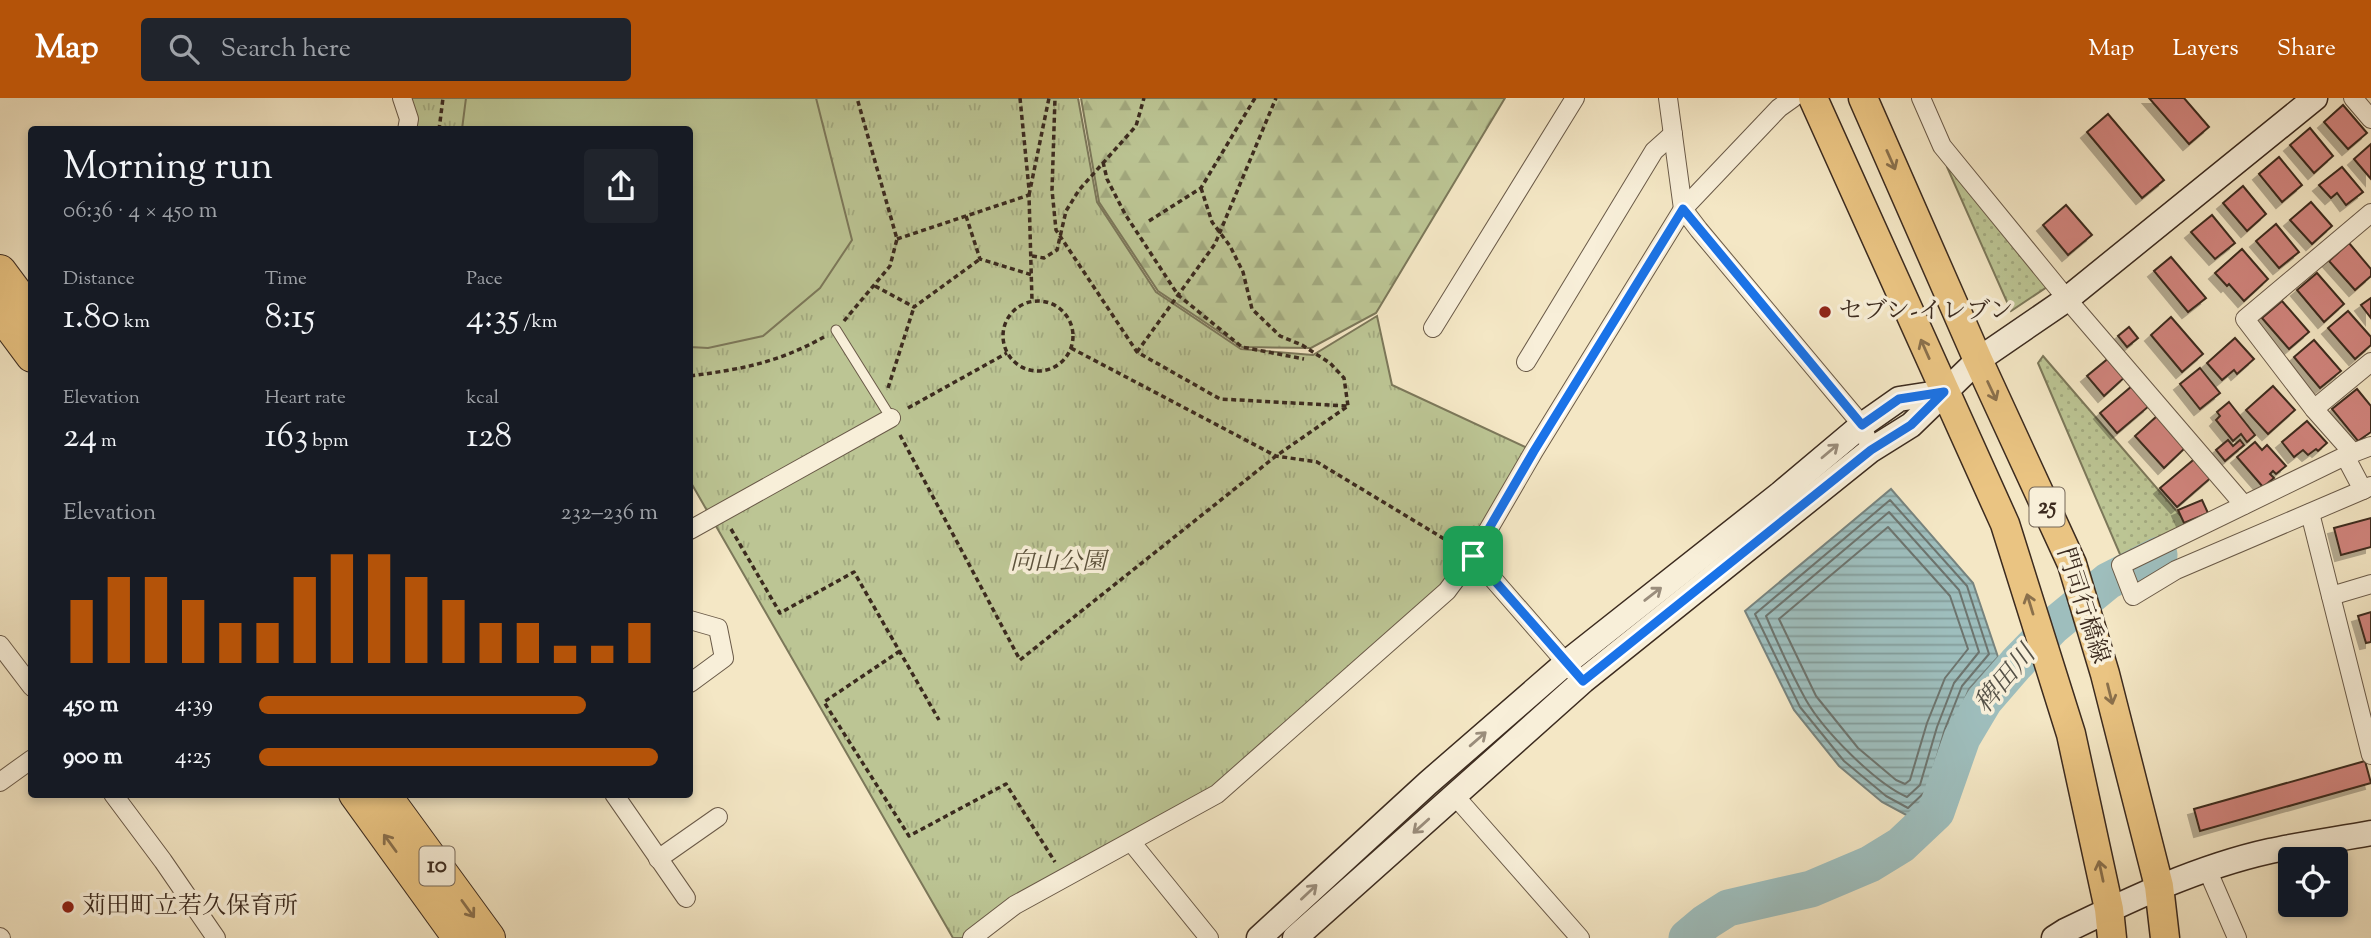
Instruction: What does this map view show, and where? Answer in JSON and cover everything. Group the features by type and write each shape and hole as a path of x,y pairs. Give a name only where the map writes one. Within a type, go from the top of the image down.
{"highway":[{"path":"0,271 28,309"},
{"path":"0,313 28,351"},
{"name":"10","path":"358,798 480,938"},
{"name":"10","path":"387,798 480,938"}],"main road":[{"name":"門司行橋線","path":"1813,98 2009,537 2071,734 2109,909 2112,938"},
{"name":"門司行橋線","path":"1863,98 1978,360 2072,564 2105,674 2160,886 2165,938"}],"street":[{"path":"402,98 409,119 408,126"},
{"path":"1433,328 1575,98"},
{"path":"1668,98 1683,209 1862,425 1871,450"},
{"path":"972,938 1015,905 1217,794 1447,591 1473,556 1534,451 1683,209 1779,108 1793,98"},
{"path":"1921,98 1942,146 2067,299 2244,505"},
{"path":"1295,938 1583,681 1871,450 1911,425 1978,360 2067,299 2315,98"},
{"path":"2353,98 2371,119"},
{"path":"1526,362 1654,151 1673,134"},
{"path":"2371,213 2245,319 2349,455 2367,488 2176,570 2133,596 2120,565 2349,455 2371,446"},
{"path":"2314,409 2371,362"},
{"path":"1259,938 1428,783 1566,663 1780,494 1862,425 1899,399 1944,392"},
{"path":"693,528 887,412"},
{"path":"2310,513 2370,742"},
{"path":"1473,556 1583,681"},
{"path":"2331,596 2371,584"},
{"path":"693,621 718,628 724,658 693,681"},
{"path":"0,645 28,682"},
{"path":"0,782 28,762"},
{"path":"1455,796 1580,938"},
{"path":"116,798 163,860 216,938"},
{"path":"617,798 686,898"},
{"path":"658,859 718,817"},
{"path":"2062,936 2109,909 2207,869 2269,851 2371,833"},
{"path":"1132,843 1209,938"},
{"path":"2207,869 2237,938"}],"lane":[{"path":"835,330 887,412"}],"path":[{"path":"440,126 443,98"},
{"path":"693,376 745,369 797,352 835,330 890,266 897,239 857,98"},
{"path":"1020,98 1029,195 1032,301"},
{"path":"1029,195 1049,98"},
{"path":"1055,98 1052,190 1056,230 1137,352 1220,398 1348,406"},
{"path":"1032,256 1044,258 1057,250 1066,211 1079,190 1136,126 1144,98"},
{"path":"1149,220 1201,188 1255,98"},
{"path":"1137,352 1215,244 1276,98"},
{"path":"1103,162 1107,179 1125,214 1178,295 1242,347 1304,359"},
{"path":"1201,188 1212,222 1230,246 1243,272 1252,309 1280,336 1302,345 1337,370 1344,378 1348,406"},
{"path":"897,239 1029,195"},
{"path":"966,216 980,259"},
{"path":"980,259 914,307 887,412 1020,660 1276,457 1348,406"},
{"path":"980,259 1032,275"},
{"path":"874,286 914,307"},
{"path":"1032,301 1055,306 1065,314 1071,324 1071,348 1065,359 1056,367 1045,371 1034,372 1023,368 1007,354 1003,343 1006,321 1021,305 1032,301"},
{"path":"1071,348 1276,457 1317,462 1473,556"},
{"path":"887,412 1007,354"},
{"path":"722,512 780,613 854,572 939,719"},
{"path":"900,651 824,702 909,836 1006,784 1065,877"}],"green space":[{"name":"向山公園","path":"402,98 1078,98 1097,202 1156,292 1241,349 1313,355 1377,316 1392,385 1534,451 1473,556 1217,794 972,938 953,938 693,486 693,126 407,126"},
{"path":"466,98 816,98 852,240 820,288 763,336 708,348 693,347 693,126 462,126"},
{"path":"1081,98 1505,98 1376,313 1311,348 1242,347 1158,291 1099,202"},
{"path":"1953,164 2050,285 2011,311 1947,167"},
{"path":"2043,356 2192,529 2122,559 2038,363"}],"water":[{"path":"1891,489 1973,583 1998,657 1969,689 1951,732 1934,794 1910,817 1882,802 1839,766 1794,710 1745,611"}],"building":[{"path":"2149,98 2184,98 2209,127 2189,144"},
{"path":"2343,105 2367,133 2348,149 2324,122"},
{"path":"2108,114 2164,180 2142,198 2087,132"},
{"path":"2310,128 2333,156 2314,173 2290,145"},
{"path":"2371,144 2371,179 2354,159"},
{"path":"2279,157 2302,185 2282,202 2259,174"},
{"path":"2342,167 2363,192 2346,205 2337,193 2331,198 2319,185"},
{"path":"2243,186 2266,214 2247,231 2223,203"},
{"path":"2311,202 2332,226 2312,244 2290,220"},
{"path":"2066,205 2092,235 2068,255 2043,225"},
{"path":"2212,215 2235,243 2215,259 2191,232"},
{"path":"2276,224 2299,252 2279,268 2256,241"},
{"path":"2349,243 2371,269 2371,276 2355,290 2329,261"},
{"path":"2242,249 2268,279 2244,301 2215,273"},
{"path":"2171,257 2206,298 2188,312 2154,271"},
{"path":"2317,273 2344,304 2324,322 2297,290"},
{"path":"2371,298 2371,318 2361,305"},
{"path":"2282,301 2309,332 2289,349 2262,318"},
{"path":"2348,311 2371,337 2371,345 2355,359 2328,328"},
{"path":"2171,317 2203,354 2182,372 2151,335"},
{"path":"2129,327 2138,338 2127,347 2118,336"},
{"path":"2235,338 2254,359 2237,374 2234,370 2222,380 2207,363"},
{"path":"2314,340 2341,371 2320,388 2294,357"},
{"path":"2110,357 2126,376 2104,396 2087,376"},
{"path":"2200,368 2220,393 2200,409 2180,384"},
{"path":"2132,386 2149,406 2117,433 2100,413"},
{"path":"2273,386 2295,410 2268,434 2246,410"},
{"path":"2357,389 2371,406 2371,432 2358,441 2332,409"},
{"path":"2229,402 2255,435 2247,442 2241,434 2233,441 2216,420 2220,416 2217,412"},
{"path":"2157,416 2186,447 2164,468 2135,436"},
{"path":"2307,421 2327,443 2318,451 2316,449 2308,455 2303,450 2294,457 2282,442"},
{"path":"2228,440 2233,446 2240,440 2244,445 2225,461 2216,450"},
{"path":"2255,442 2262,450 2267,445 2286,466 2276,474 2273,471 2270,474 2274,478 2263,487 2237,457"},
{"path":"2198,456 2214,475 2177,507 2160,488"},
{"path":"2202,500 2208,513 2184,523 2178,510"},
{"path":"2371,518 2371,547 2341,555 2334,528"},
{"path":"2371,612 2371,642 2366,643 2358,616"},
{"path":"2365,761 2371,783 2200,831 2194,809"}],"waterway":[{"name":"稗田川","path":"1687,938 1728,908 1811,889 1870,864 1901,845 1936,812 1962,738 1984,701 2016,664 2052,627 2108,581 2159,555"}],"place":[{"name":"セブン-イレブン","path":"1825,312"},
{"name":"苅田町立若久保育所","path":"68,907"}],"route":[{"path":"1683,209 1862,425 1899,399 1944,392 1911,425 1871,450 1583,681 1473,556 1534,451 1683,209"}]}
